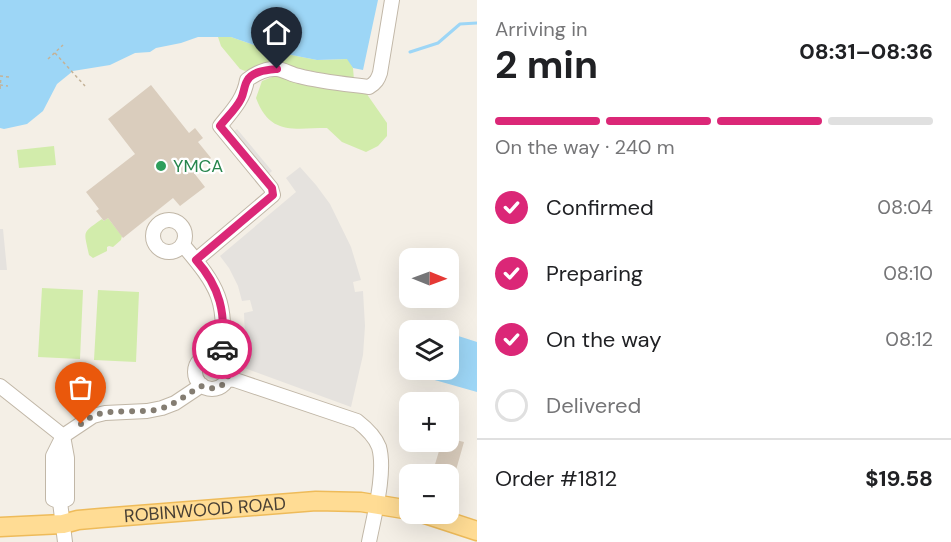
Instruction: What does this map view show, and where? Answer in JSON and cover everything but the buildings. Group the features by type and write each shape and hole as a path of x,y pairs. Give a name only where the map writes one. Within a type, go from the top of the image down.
{"main road":[{"name":"ROBINWOOD ROAD","path":"0,527 64,533 78,520 315,501 361,502 399,508"},
{"path":"456,524 477,531"}],"lane":[{"path":"196,260 273,195 272,188 220,126 240,101 247,80 264,70 277,69 299,76 369,87 377,80 380,73 392,0"},
{"path":"183,245 204,269 219,297 223,316 222,342 218,356"},
{"path":"196,389 196,364 204,356 218,356 227,364 230,378"},
{"path":"63,436 93,416 162,408 175,403 196,389 221,386 230,378"},
{"path":"230,378 357,421 367,428 378,446 381,475 369,542"},
{"path":"0,386 63,436 67,458 67,499 60,502 64,533"}],"path":[{"path":"48,59 63,45"},
{"path":"55,53 85,86"},
{"path":"0,89 1,76 9,77"},
{"path":"0,85 8,86"}],"green space":[{"path":"218,37 231,37 271,51 317,60 348,59 353,68 354,80 278,64 245,71 240,69 221,46"},
{"path":"280,74 364,90 387,123 387,136 378,146 366,152 342,142 327,128 294,129 276,124 268,119 256,98 262,81"},
{"path":"54,146 56,165 19,168 17,150"},
{"path":"108,218 122,236 121,240 93,258 89,255 85,237 87,230 102,219 104,221"},
{"path":"42,288 83,290 80,359 38,357"},
{"path":"98,290 139,292 136,362 94,360"}],"shaded area":[{"path":"237,129 272,171 264,178 228,136"},
{"path":"300,167 330,204 351,247 361,280 353,282 355,292 363,291 365,326 363,355 351,407 236,365 245,337 244,313 253,311 250,300 242,301 238,286 220,256 296,192 286,178"},
{"path":"0,229 3,229 7,270 0,270"}],"water":[{"path":"0,0 378,0 363,70 353,68 347,59 317,60 271,51 231,37 198,37 156,48 150,52 135,53 110,65 73,71 57,84 43,111 27,124 4,129 0,128"},
{"path":"459,336 477,342 477,392 435,380 459,380"}],"waterway":[{"path":"410,52 438,43 460,24 477,23"}],"way so far":[{"path":"81,424 93,416 105,413 162,408 175,403 202,386 211,389 221,386 229,374 227,364 220,357 222,349"}],"place":[{"name":"YMCA","path":"161,166"}],"route":[{"path":"222,349 223,316 219,297 204,269 196,260 273,195 272,188 220,126 240,101 247,80 264,70 277,69"}]}
